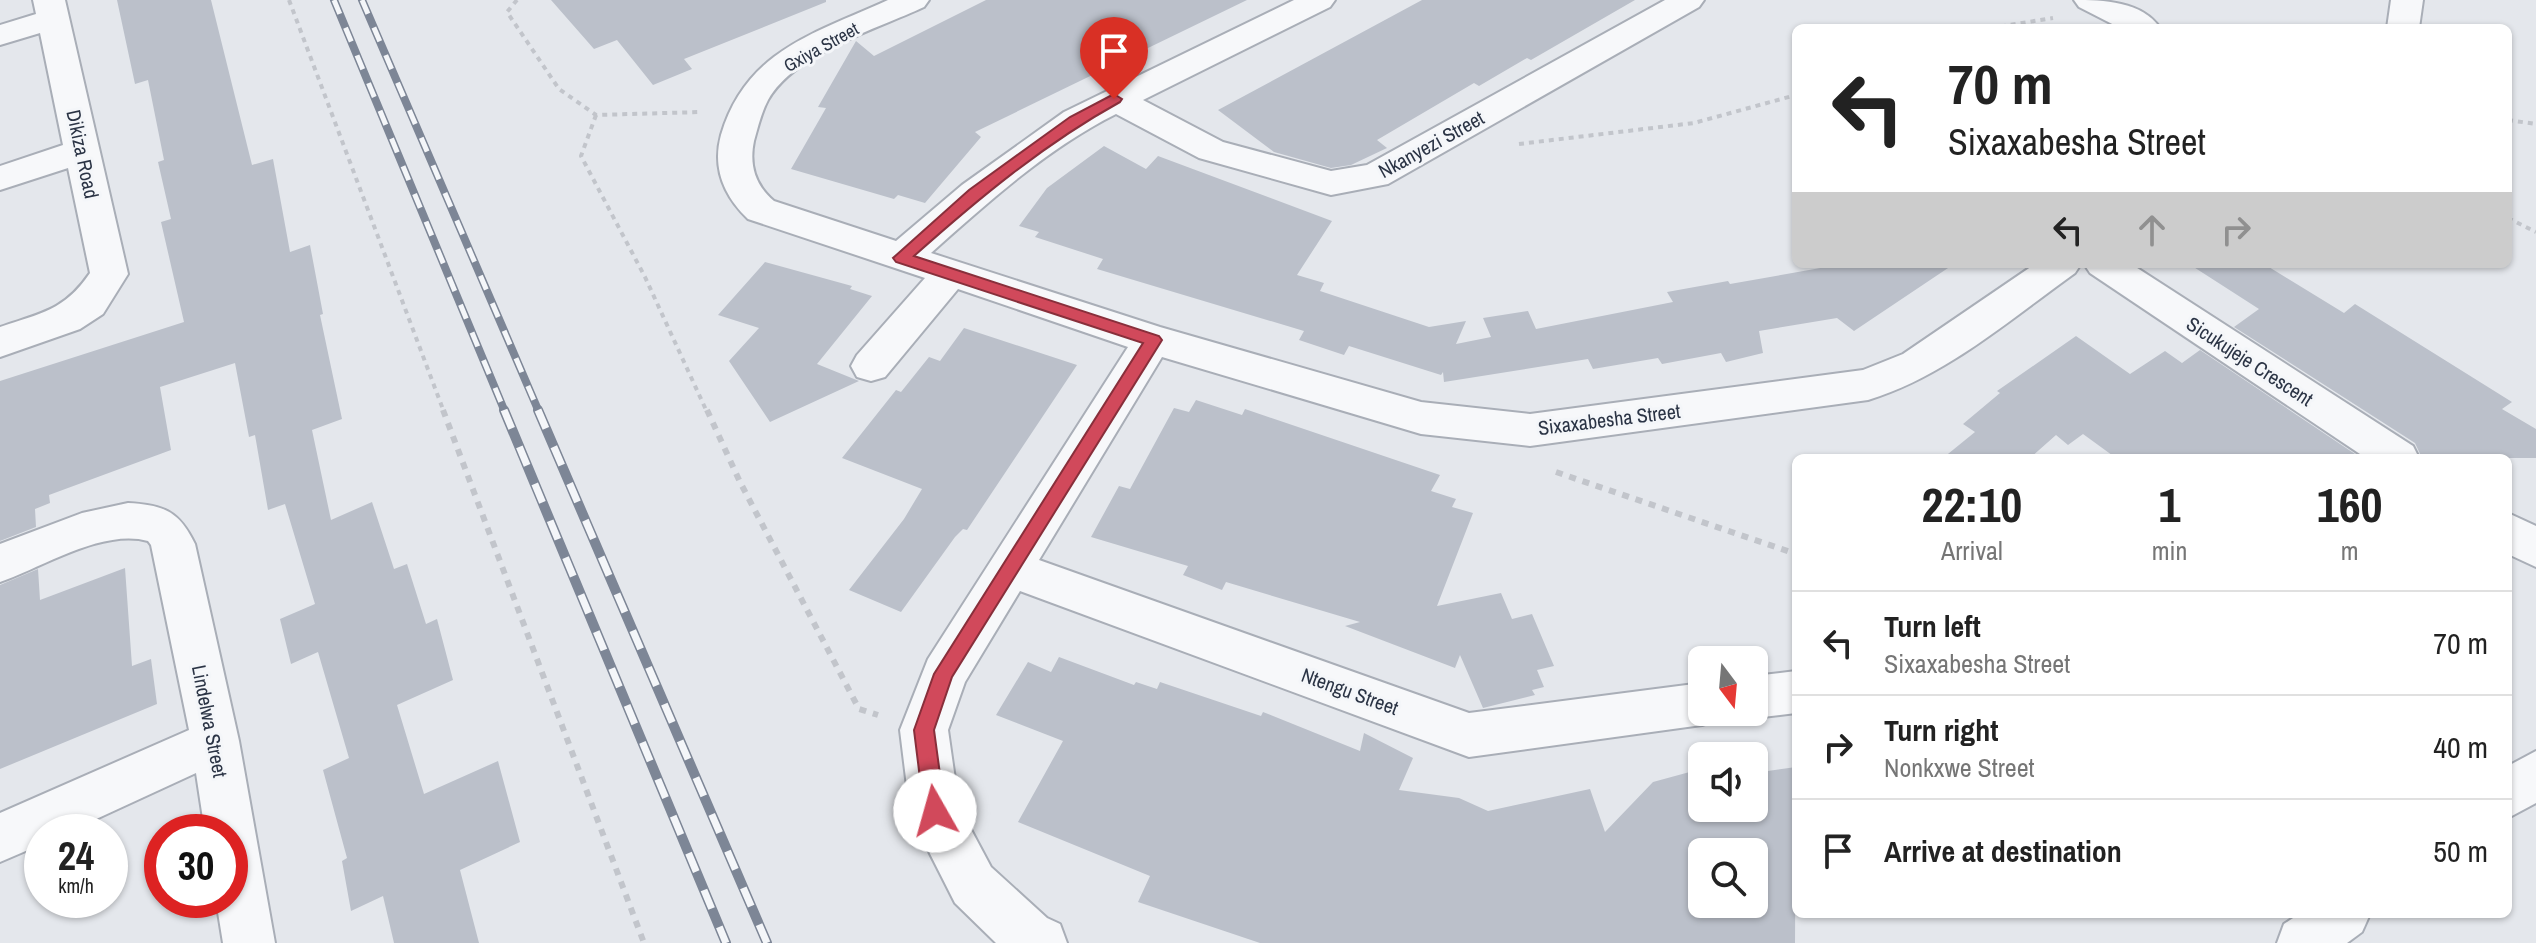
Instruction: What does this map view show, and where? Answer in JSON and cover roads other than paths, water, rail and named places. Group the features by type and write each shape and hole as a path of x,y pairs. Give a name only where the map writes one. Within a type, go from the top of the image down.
{"street":[{"name":"Gxiya Street","path":"745,112 763,83 803,52 913,0"},
{"path":"901,258 975,194 1076,120 1319,0"},
{"name":"Nkanyezi Street","path":"1114,99 1211,150 1331,183 1376,176 1688,0"},
{"path":"2090,0 2136,24"},
{"path":"2404,24 2407,0"},
{"path":"0,35 52,10"},
{"name":"Dikiza Road","path":"0,342 66,319 89,304 109,274 52,10"},
{"name":"Sixaxabesha Street","path":"745,112 733,160 747,199 761,210 949,275 1153,340 1421,418 1530,430 1868,385 1917,365 2056,268"},
{"path":"0,178 83,151"},
{"name":"Sicukujeje Crescent","path":"2109,268 2392,454"},
{"path":"871,366 949,275"},
{"path":"1041,943 1028,937 973,885 935,811 924,730 944,674 1153,340"},
{"name":"Lindelwa Street","path":"0,564 107,523 139,520 163,528 173,544 215,741 249,943"},
{"path":"2512,534 2536,549"},
{"name":"Ntengu Street","path":"1009,568 1469,735 1688,706"},
{"path":"1768,695 1792,692"},
{"path":"0,838 215,741"},
{"path":"2512,792 2536,774"},
{"path":"2303,943 2338,918"}],"railway":[{"path":"334,0 505,412"},
{"path":"362,0 539,412"},
{"path":"504,410 726,943"},
{"path":"538,410 767,943"}]}
